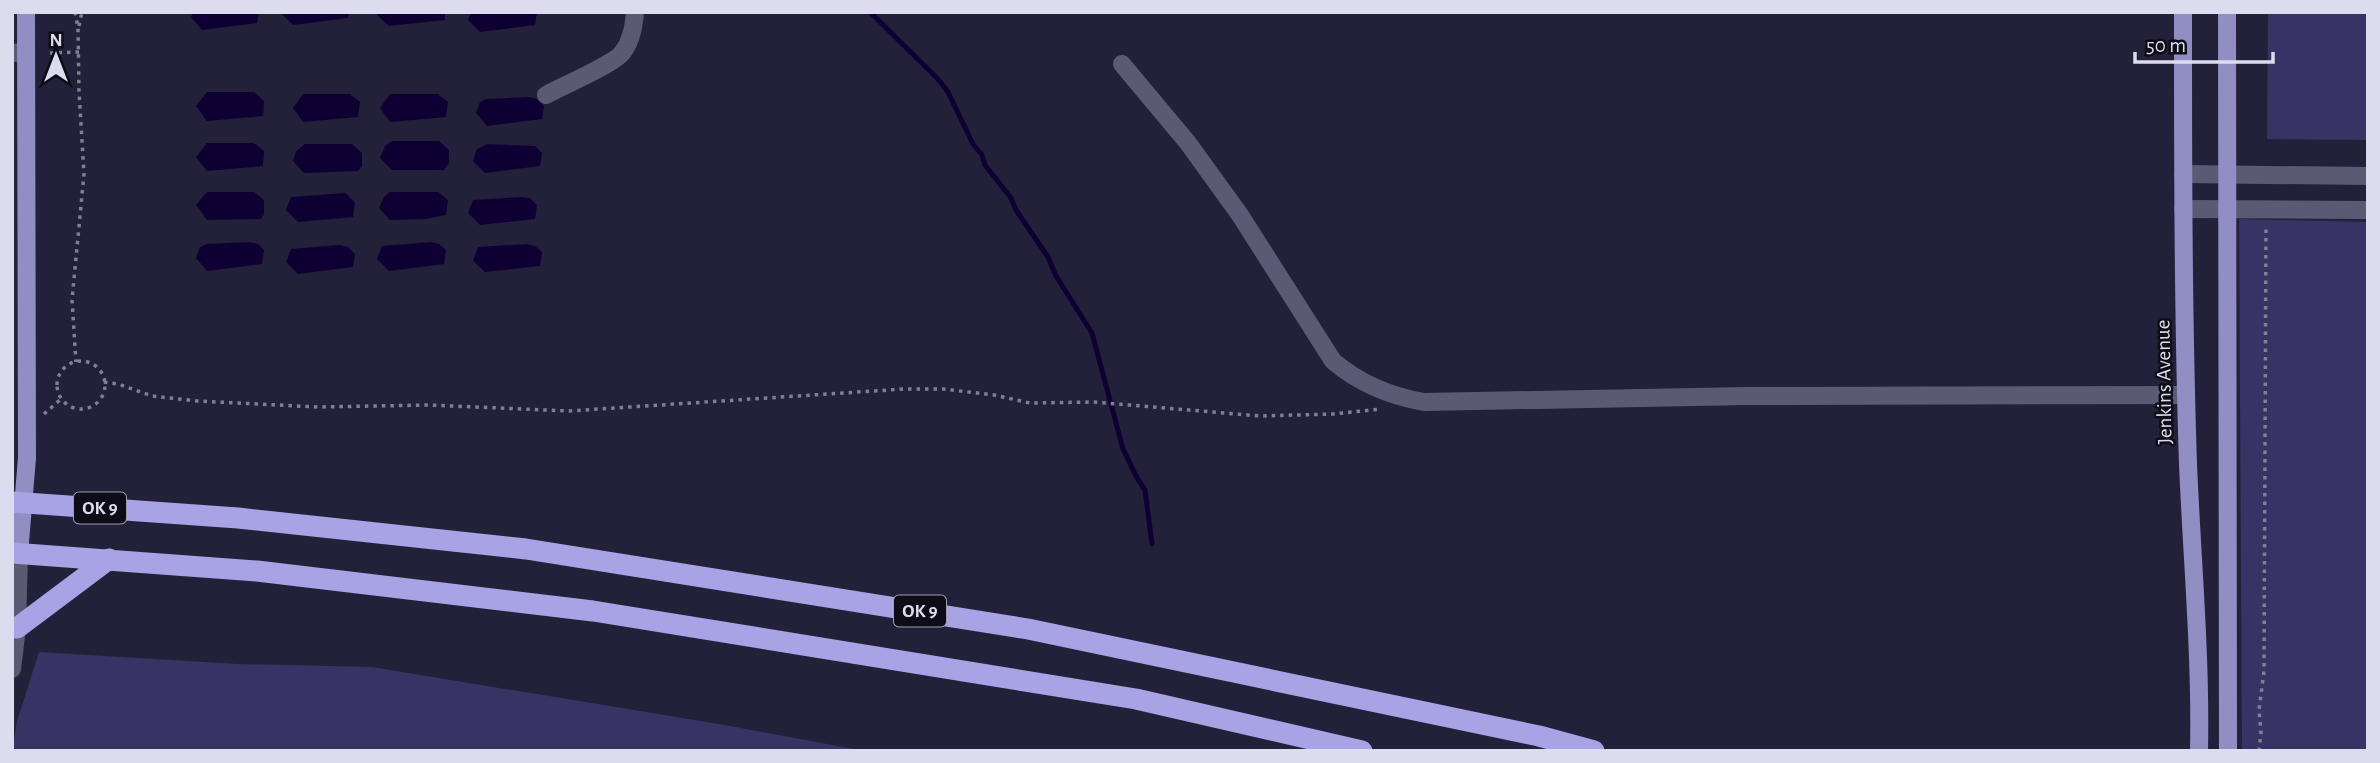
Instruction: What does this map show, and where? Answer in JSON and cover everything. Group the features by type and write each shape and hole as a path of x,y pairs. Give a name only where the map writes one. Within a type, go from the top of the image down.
{"highway":[{"name":"OK 9","path":"18,502 238,517 526,548 1028,629 1539,736 1594,751"},
{"path":"16,554 109,559 331,579 593,611 1136,699 1362,751"},
{"path":"17,628 109,559"}],"main road":[{"path":"16,554 18,502 27,458 19,52 26,12"},
{"name":"Jenkins Avenue","path":"2183,12 2186,395 2192,563 2201,688 2200,751"},
{"path":"2227,12 2228,751"}],"street":[{"path":"546,95 622,55 633,30 635,12"},
{"path":"1122,64 1188,143 1225,194 1333,361 1368,386 1391,394 1424,402 1747,396 2186,395"},
{"path":"2183,174 2368,176"},
{"path":"2183,209 2368,210"},
{"path":"12,669 17,628 16,554"}],"path":[{"path":"75,12 78,28 84,174 72,300 76,362"},
{"path":"78,28 82,12"},
{"path":"50,53 79,52"},
{"path":"2259,751 2259,709 2264,671 2266,209"},
{"path":"76,362 84,362 98,368 104,382 101,397 89,407 74,408 61,399 57,384 59,376 68,365 76,362"},
{"path":"104,382 152,396 318,407 429,405 569,411 904,389 969,392 1030,403 1094,402 1261,416 1387,409"},
{"path":"44,425 44,414 61,399"}],"shaded area":[{"path":"193,12 259,12 257,23 202,30 191,17"},
{"path":"349,12 348,18 293,25 281,13"},
{"path":"378,12 445,12 445,20 389,26 377,15"},
{"path":"471,12 537,12 535,25 480,32 468,20"},
{"path":"2268,12 2368,12 2368,140 2267,139"},
{"path":"207,92 254,92 264,101 263,116 207,121 196,106"},
{"path":"303,94 350,94 360,102 358,117 303,122 293,108"},
{"path":"390,94 438,94 448,102 446,117 390,122 380,108"},
{"path":"486,99 537,99 544,106 542,119 487,126 476,113 480,102"},
{"path":"392,141 439,141 449,150 449,163 444,170 392,170 380,158 385,146"},
{"path":"207,143 254,143 264,151 263,166 207,171 196,157"},
{"path":"305,144 352,144 362,153 362,166 358,171 304,173 293,161 296,151"},
{"path":"487,144 535,146 542,153 540,166 485,173 473,161 477,149"},
{"path":"207,192 254,192 264,200 264,214 261,219 207,220 196,205"},
{"path":"390,192 438,192 448,200 446,215 426,219 390,220 379,208 384,197"},
{"path":"345,193 355,202 353,217 298,222 286,210 291,197"},
{"path":"530,198 537,205 535,219 480,225 468,213 473,200"},
{"path":"2239,219 2368,222 2368,751 2242,751"},
{"path":"431,242 446,250 444,264 389,271 377,259 382,246"},
{"path":"207,244 258,244 264,250 262,264 207,271 196,258 200,247"},
{"path":"527,244 542,252 540,266 485,272 473,261 478,247"},
{"path":"340,245 348,247 355,254 353,267 298,274 286,262 291,249"},
{"path":"39,652 238,664 372,667 865,751 12,751 17,721"}],"waterway":[{"path":"870,12 948,92 985,165 1011,198 1092,333 1123,449 1145,490 1152,544"}]}
